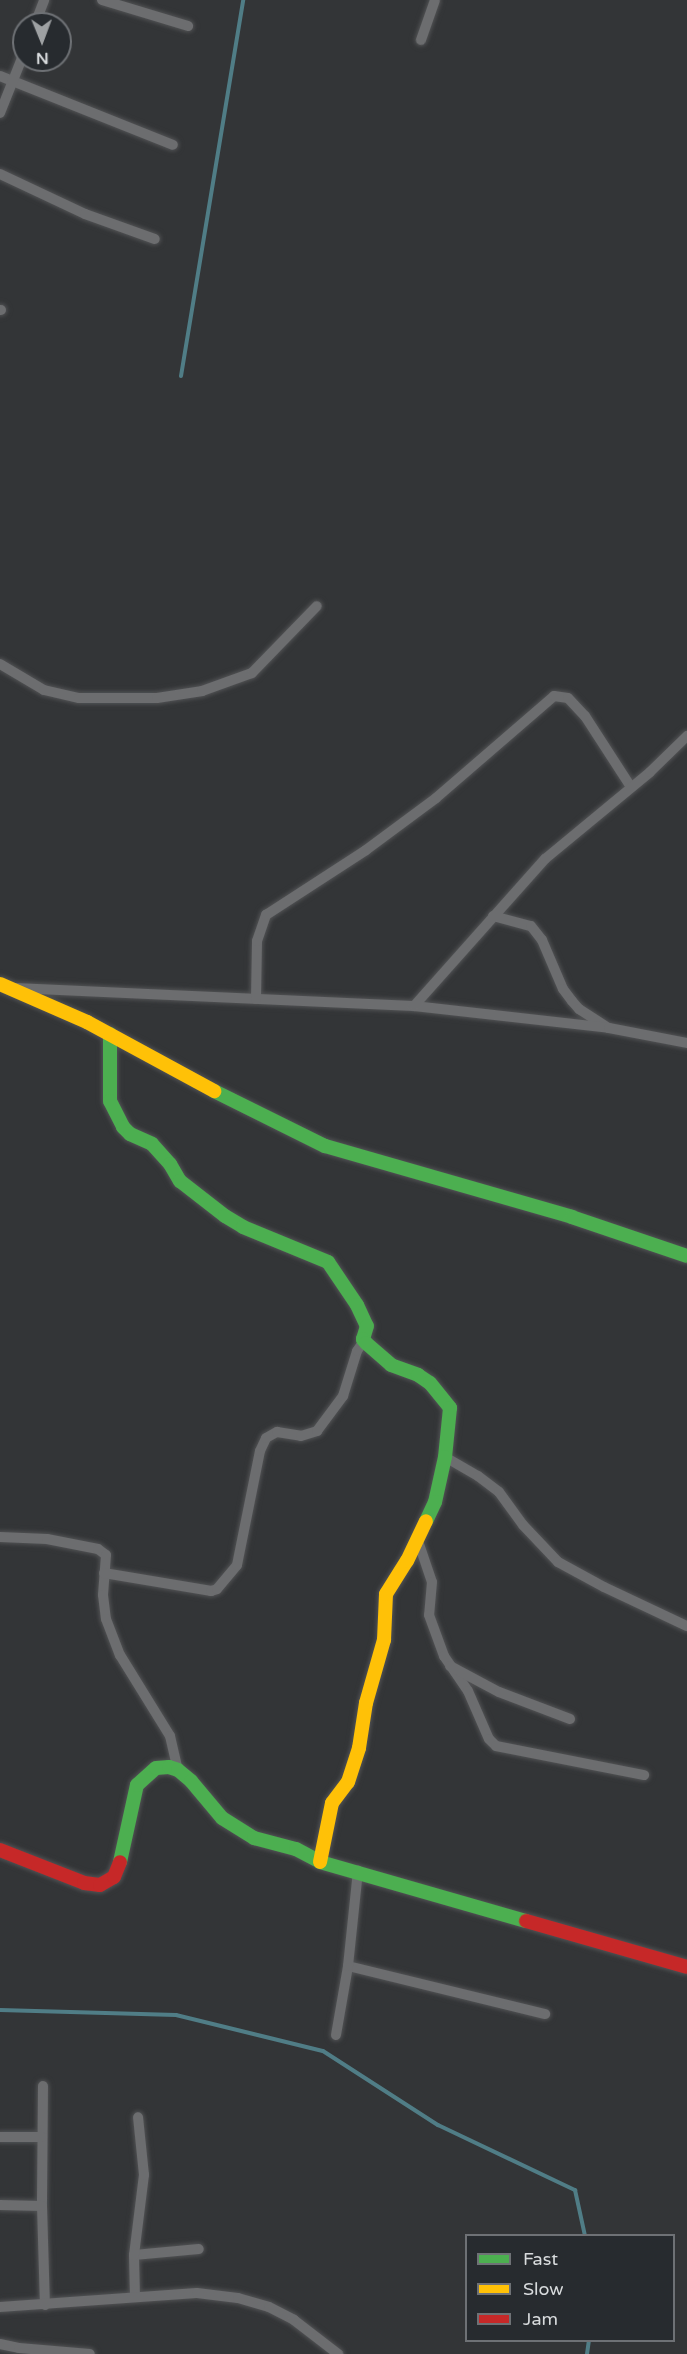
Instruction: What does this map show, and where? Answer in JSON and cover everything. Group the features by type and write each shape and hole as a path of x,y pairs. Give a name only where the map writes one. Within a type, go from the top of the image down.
{"street":[{"path":"102,0 188,26"},
{"path":"421,40 435,0"},
{"path":"0,113 17,72"},
{"path":"0,76 173,145"},
{"path":"0,174 85,214 155,239"},
{"path":"0,664 44,690 79,699 157,698 202,692 252,673 317,606"},
{"path":"256,999 257,941 266,915 366,850 435,798 554,696 568,698 585,716 631,787"},
{"path":"414,1006 493,916 559,846 631,787 687,736"},
{"path":"493,916 531,926 542,940 563,989 572,1001 579,1009 609,1029"},
{"path":"4,987 74,988 414,1006 609,1029 687,1043"},
{"path":"4,987 87,1022 202,1085 325,1146 572,1217 687,1256"},
{"path":"104,1573 211,1591 217,1589 237,1565 260,1451 266,1437 277,1432 301,1436 317,1431 343,1396 357,1352 364,1341 367,1326 357,1305 328,1262 309,1252 243,1227 225,1216 180,1182 170,1164 152,1144 130,1134 123,1127 111,1107 108,1090 110,1034"},
{"path":"320,1862 332,1803 348,1782 359,1748 366,1703 383,1646 386,1594 407,1561 435,1502 445,1458 450,1408 441,1394 418,1375 392,1365 364,1341"},
{"path":"445,1458 478,1476 499,1492 523,1526 558,1562 604,1587 687,1626"},
{"path":"0,1537 47,1539 98,1549 106,1555 104,1573 106,1619 116,1645 170,1736 178,1770"},
{"path":"417,1538 432,1582 429,1615 449,1666 468,1691 489,1739 496,1746 644,1775"},
{"path":"449,1666 499,1692 570,1719"},
{"path":"0,1850 84,1883 100,1885 114,1877 120,1864 137,1785 156,1768 169,1767 178,1770 231,1825 254,1838 296,1849 320,1862 687,1967"},
{"path":"336,2035 348,1966 358,1871"},
{"path":"348,1966 545,2014"},
{"path":"43,2086 42,2206 45,2305"},
{"path":"135,2297 134,2255 144,2175 138,2117"},
{"path":"0,2137 42,2137"},
{"path":"0,2205 42,2206"},
{"path":"134,2255 199,2249"},
{"path":"0,2307 197,2293 238,2298 269,2307 294,2320 338,2354"},
{"path":"0,2343 19,2348 90,2354"}],"waterway":[{"path":"181,376 243,0"},
{"path":"0,2010 176,2015 323,2051 438,2125 575,2190 585,2234"},
{"path":"587,2354 589,2342"}],"traffic: fast":[{"path":"110,1034 110,1101 123,1127 130,1134 152,1144 170,1164 180,1181 225,1216 243,1227 328,1262 357,1305 367,1326 363,1339 366,1343 391,1365 418,1375 430,1383 450,1408 445,1457 435,1502 426,1521"},
{"path":"214,1091 325,1146 572,1217 687,1256"},
{"path":"120,1862 137,1785 156,1768 169,1767 178,1770 191,1781 222,1818 254,1838 296,1849 320,1862 526,1921"}],"traffic: slow":[{"path":"0,984 87,1022 214,1091"},
{"path":"320,1862 332,1803 348,1782 359,1748 366,1703 384,1640 386,1594 407,1561 426,1521"}],"traffic: jam":[{"path":"0,1850 84,1883 100,1885 114,1877 120,1862"},
{"path":"526,1921 687,1967"}]}
